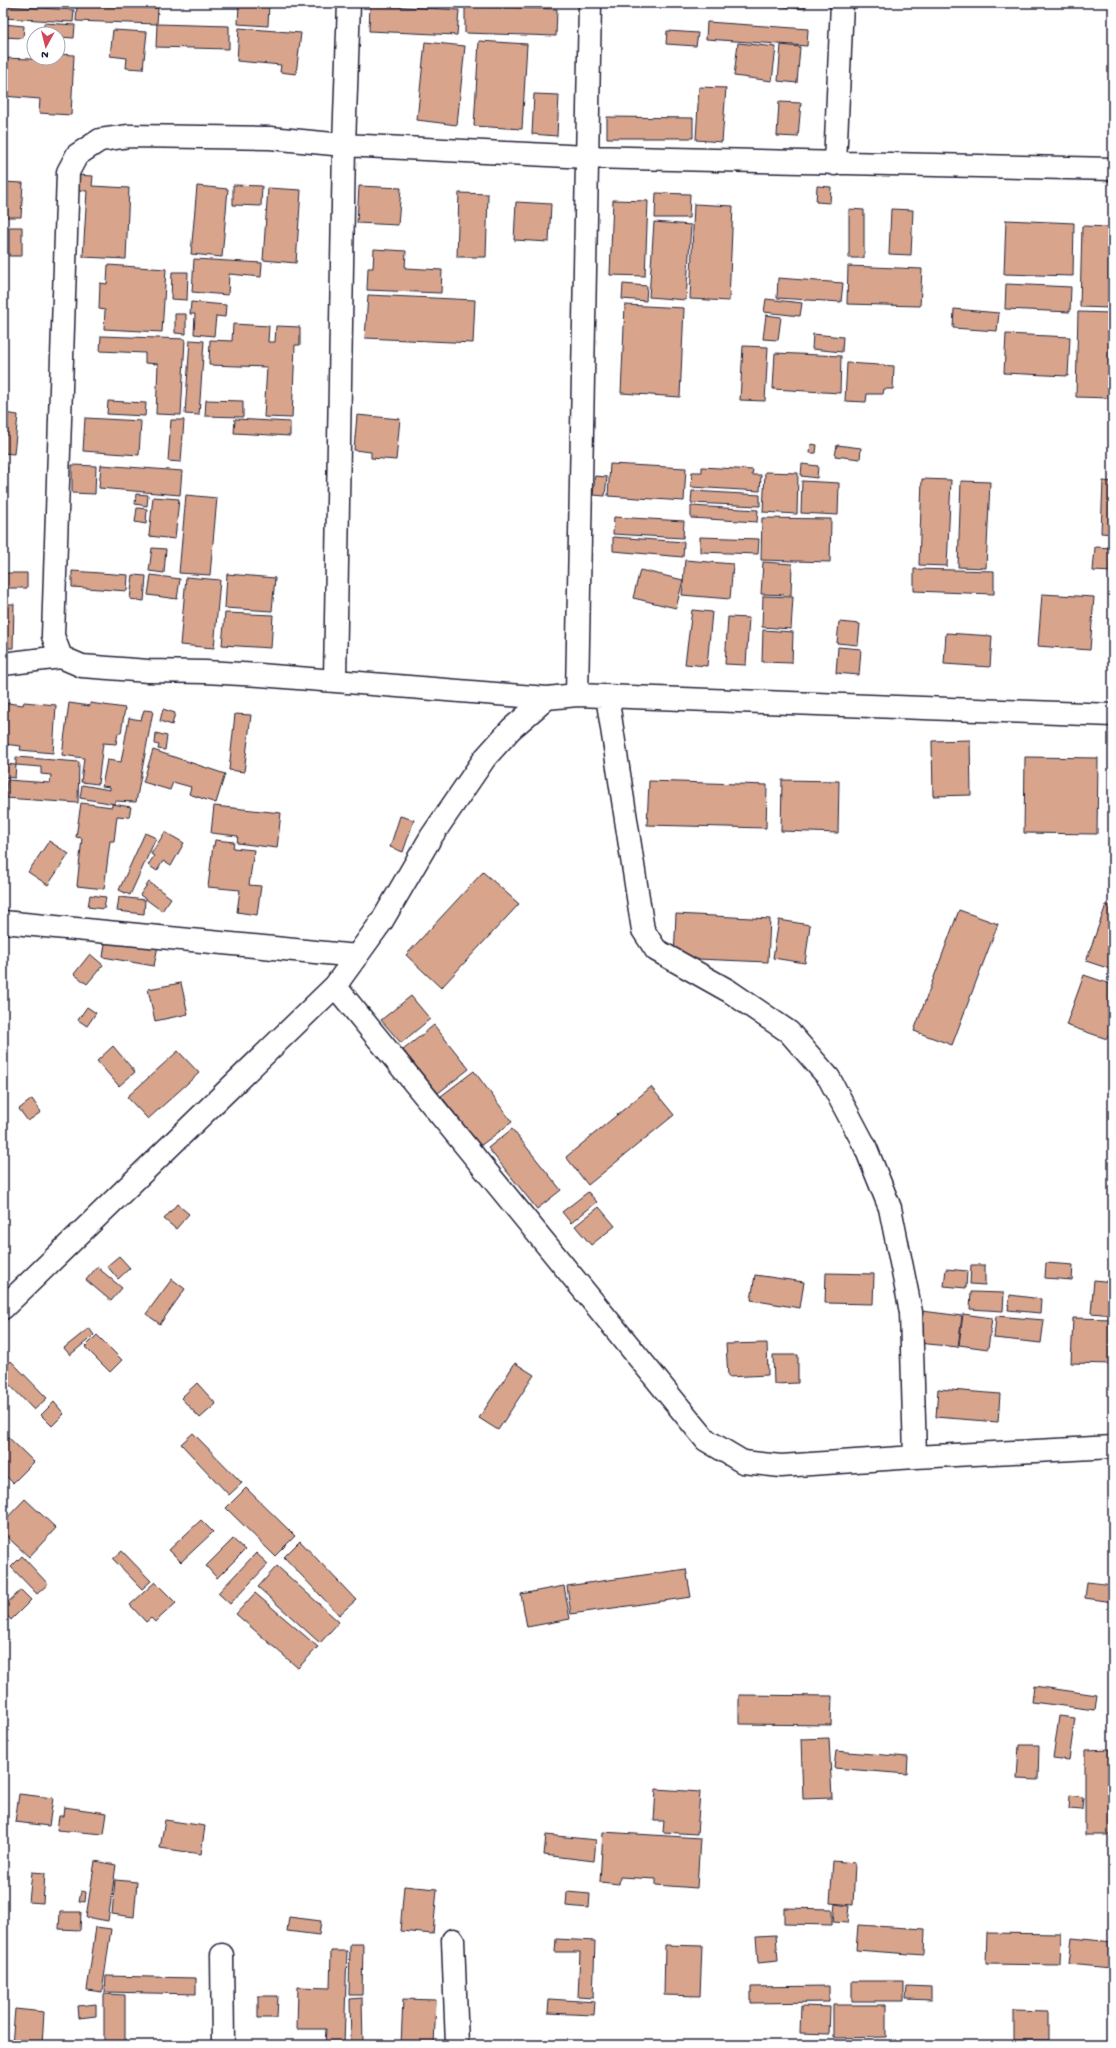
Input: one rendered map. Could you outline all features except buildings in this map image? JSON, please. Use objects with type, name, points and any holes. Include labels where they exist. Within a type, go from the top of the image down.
[{"type":"street","points":[[335,680],[344,145],[349,3]]},
{"type":"street","points":[[577,694],[590,3]]},
{"type":"street","points":[[835,164],[842,3]]},
{"type":"street","points":[[61,657],[53,636],[53,620],[68,172],[77,155],[100,140],[128,136],[270,138],[344,145],[587,157],[835,164],[1113,169]]},
{"type":"street","points":[[3,664],[61,657],[82,666],[148,671],[205,672],[335,680],[546,698],[577,694],[1113,716]]},
{"type":"street","points":[[607,696],[643,930],[656,950],[729,992],[789,1032],[829,1078],[865,1146],[890,1208],[911,1312],[915,1457]]},
{"type":"street","points":[[3,1308],[335,986],[382,921],[459,795],[485,758],[511,729],[546,698]]},
{"type":"street","points":[[3,922],[357,956]]},
{"type":"street","points":[[335,986],[706,1440],[743,1462],[782,1466],[915,1457],[1113,1447]]},
{"type":"street","points":[[453,1940],[457,2045]]},
{"type":"street","points":[[222,1955],[222,2045]]}]
